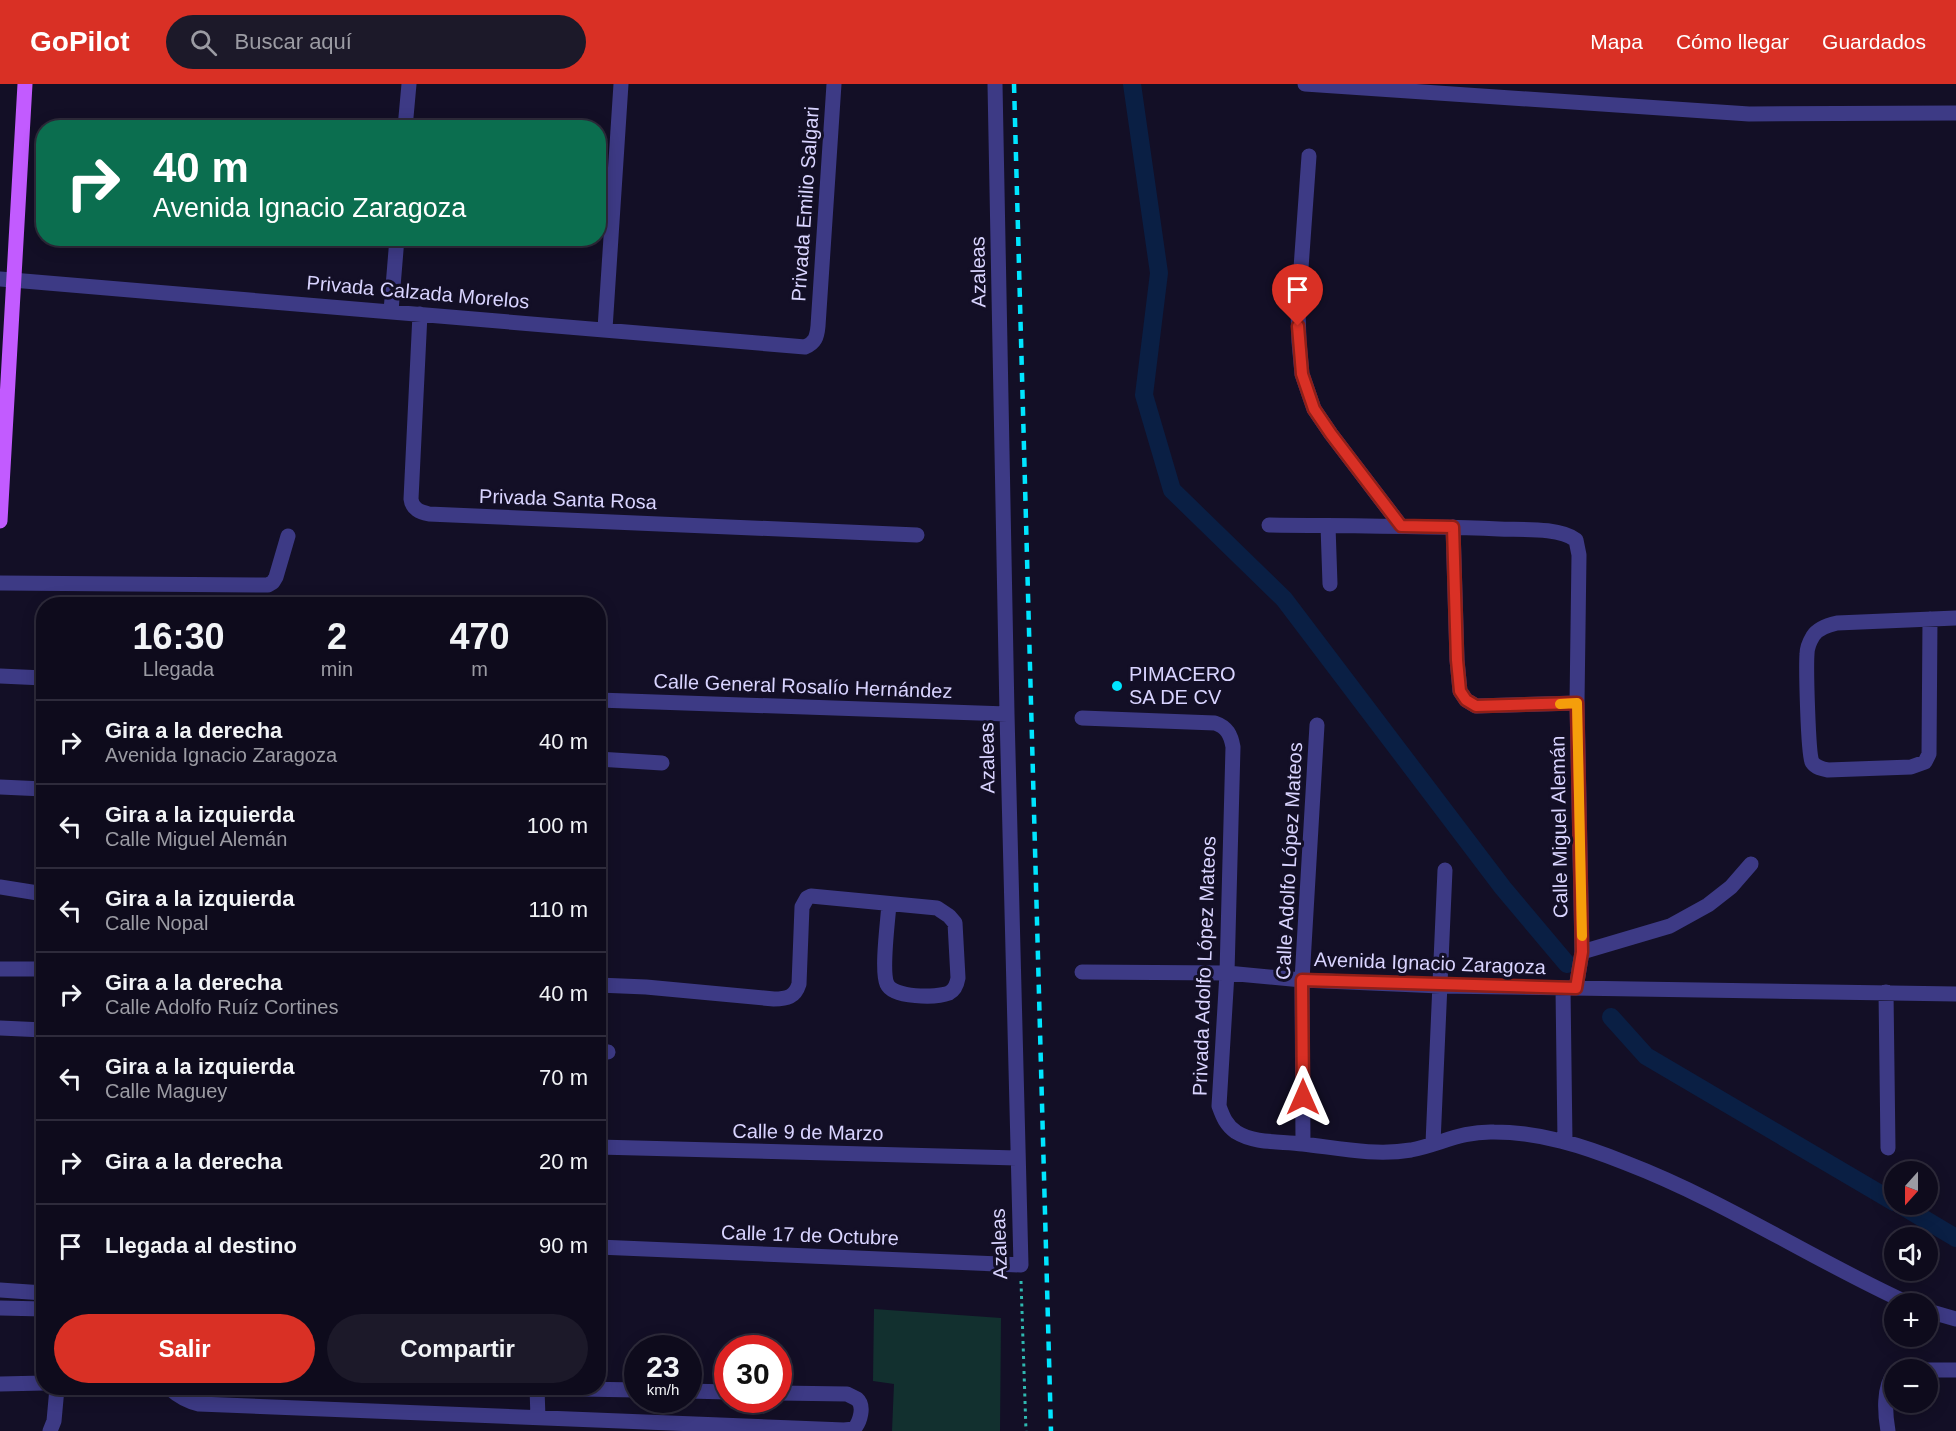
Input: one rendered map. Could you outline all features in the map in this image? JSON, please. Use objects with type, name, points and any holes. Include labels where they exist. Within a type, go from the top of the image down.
[{"type":"main road","points":[[0,521],[7,279],[25,84]]},
{"type":"street","points":[[406,120],[409,84]]},
{"type":"street","points":[[604,329],[621,84]]},
{"type":"street","name":"Privada Emilio Salgari","points":[[818,326],[834,84]]},
{"type":"street","name":"Azaleas","points":[[995,84],[1007,714],[1021,1264]]},
{"type":"street","points":[[1305,84],[1514,97],[1697,112],[1800,115],[1956,112]]},
{"type":"street","points":[[1309,156],[1298,310],[1302,374],[1314,409],[1401,526]]},
{"type":"street","points":[[391,311],[396,246]]},
{"type":"street","name":"Privada Calzada Morelos","points":[[7,279],[805,347],[815,340],[818,326]]},
{"type":"street","name":"Privada Santa Rosa","points":[[420,314],[411,499],[414,508],[421,512],[917,535]]},
{"type":"street","points":[[1269,525],[1453,527],[1457,660],[1460,691],[1466,700],[1476,706],[1577,703]]},
{"type":"street","points":[[1328,526],[1330,584]]},
{"type":"street","name":"Calle Miguel Alemán","points":[[1453,527],[1560,533],[1576,540],[1579,555],[1577,703],[1582,952],[1570,988],[1565,1142]]},
{"type":"street","points":[[0,584],[268,585],[276,577],[288,536]]},
{"type":"street","points":[[1930,619],[1929,754],[1925,762],[1911,767],[1828,770],[1814,765],[1811,759],[1807,655],[1812,638],[1817,631],[1837,624],[1930,619],[1956,618]]},
{"type":"street","points":[[0,676],[36,678]]},
{"type":"street","name":"Calle General Rosalío Hernández","points":[[606,700],[1007,714]]},
{"type":"street","name":"Privada Adolfo López Mateos","points":[[1082,718],[1215,723],[1226,729],[1231,738],[1233,747],[1227,973],[1219,1106],[1226,1123],[1235,1131],[1248,1138],[1342,1150],[1377,1151],[1410,1150],[1462,1134],[1494,1132],[1545,1137],[1601,1153],[1704,1196],[1889,1293]]},
{"type":"street","name":"Calle Adolfo López Mateos","points":[[1303,1144],[1302,980],[1317,725]]},
{"type":"street","points":[[606,760],[662,763]]},
{"type":"street","points":[[0,787],[36,789]]},
{"type":"street","points":[[1582,952],[1670,926],[1708,905],[1731,887],[1751,864]]},
{"type":"street","points":[[1433,1143],[1445,870]]},
{"type":"street","points":[[0,887],[36,893]]},
{"type":"street","points":[[606,985],[790,998],[796,992],[799,984],[802,908],[807,898],[811,896],[937,908],[949,916],[955,922],[958,978],[957,985],[948,993],[901,994],[889,988],[884,976],[889,904]]},
{"type":"street","points":[[0,969],[36,969]]},
{"type":"street","name":"Avenida Ignacio Zaragoza","points":[[1083,972],[1227,973],[1302,980],[1440,986],[1956,993]]},
{"type":"street","points":[[1886,992],[1888,1148]]},
{"type":"street","points":[[0,1028],[36,1030]]},
{"type":"street","name":"Calle 9 de Marzo","points":[[606,1147],[1017,1158]]},
{"type":"street","name":"Calle 17 de Octubre","points":[[606,1247],[1021,1264]]},
{"type":"street","points":[[0,1290],[36,1292]]},
{"type":"street","points":[[0,1308],[36,1309]]},
{"type":"street","points":[[1938,1314],[1956,1319]]},
{"type":"street","points":[[1938,1370],[1956,1370]]},
{"type":"street","points":[[0,1384],[36,1383]]},
{"type":"street","points":[[606,1389],[624,1390]]},
{"type":"street","points":[[177,1395],[200,1404],[538,1418],[844,1430],[854,1429],[859,1422],[860,1403],[847,1394],[792,1393]]},
{"type":"street","points":[[50,1431],[54,1422],[56,1395]]},
{"type":"street","points":[[537,1395],[538,1418]]},
{"type":"street","points":[[1888,1413],[1888,1431]]},
{"type":"path","name":"Azaleas","points":[[1021,1264],[1026,1431]]},
{"type":"green space","points":[[874,1309],[1001,1318],[1000,1431],[892,1431],[894,1384],[873,1381]]},
{"type":"waterway","points":[[1132,84],[1159,273],[1144,395],[1172,490],[1284,599],[1503,888],[1567,964]]},
{"type":"waterway","points":[[1611,1017],[1646,1056],[1884,1196]]},
{"type":"waterway","points":[[1917,1215],[1956,1238]]},
{"type":"railway","points":[[1014,84],[1051,1431]]},
{"type":"slow traffic","points":[[1560,704],[1577,703],[1582,936]]},
{"type":"place","name":"PIMACERO SA DE CV","points":[[1117,686]]},
{"type":"route","points":[[1298,326],[1302,374],[1314,409],[1401,526],[1453,527],[1457,660],[1460,691],[1466,700],[1476,706],[1577,703],[1582,952],[1576,988],[1440,986],[1302,980],[1303,1097]]}]
